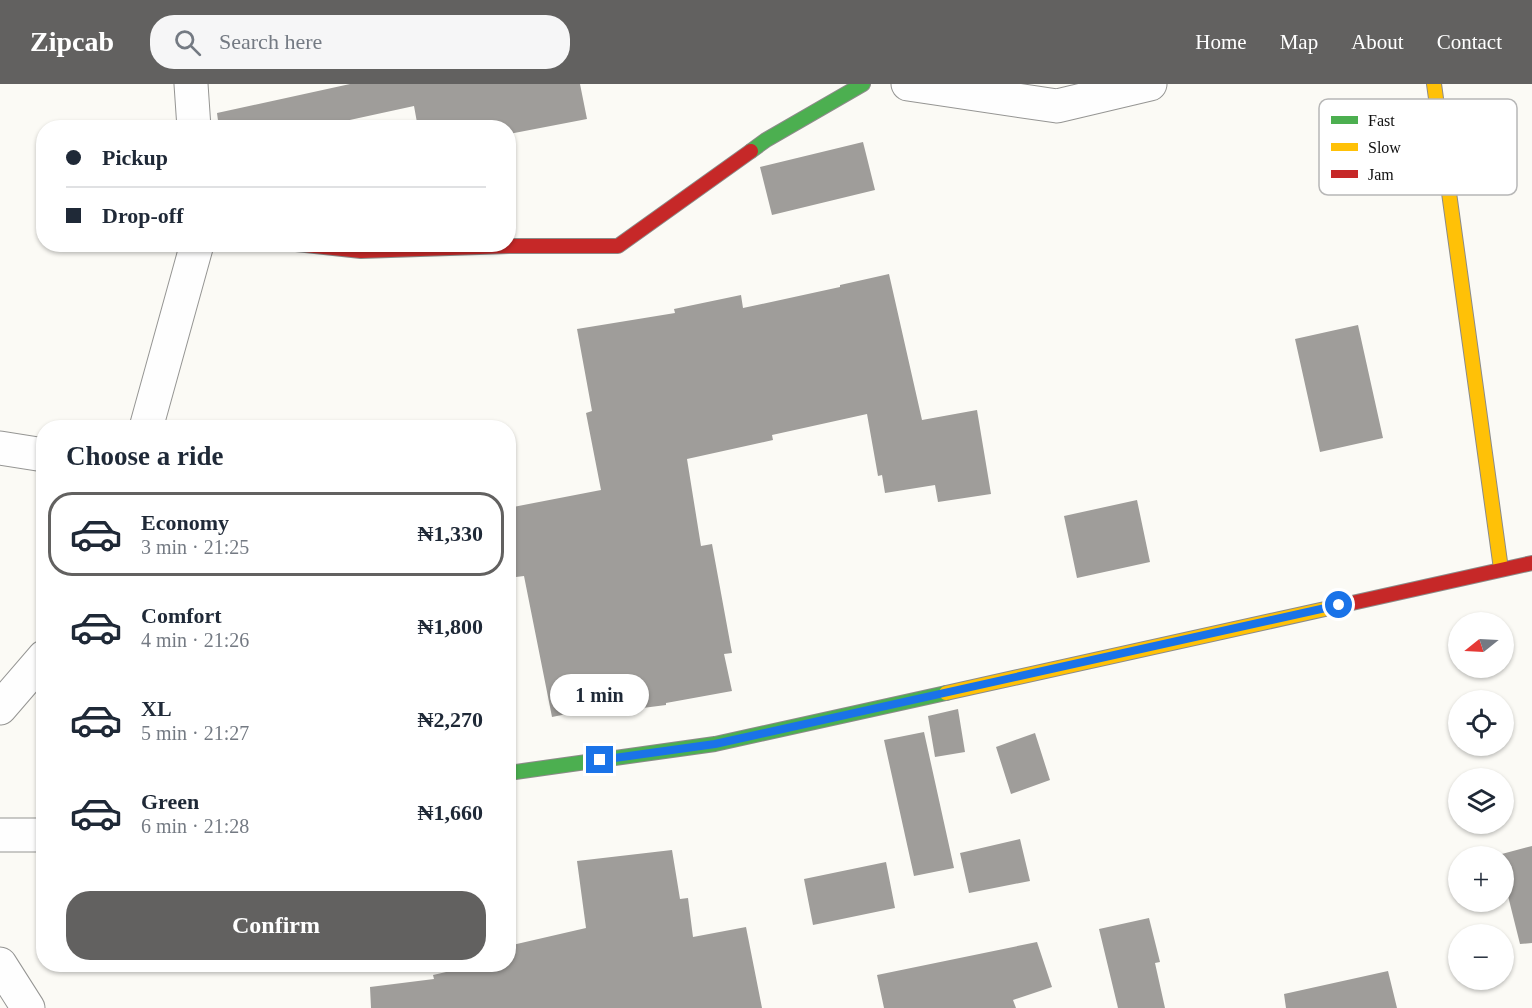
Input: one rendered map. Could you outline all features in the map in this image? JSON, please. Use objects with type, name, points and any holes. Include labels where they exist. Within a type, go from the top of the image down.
[{"type":"street","points":[[191,84],[193,120]]},
{"type":"street","points":[[516,246],[618,246],[766,140],[863,84]]},
{"type":"street","points":[[908,84],[1057,106],[1150,84]]},
{"type":"street","points":[[1434,84],[1436,99]]},
{"type":"street","points":[[1449,195],[1501,569]]},
{"type":"street","points":[[148,420],[195,252]]},
{"type":"street","points":[[0,448],[36,454]]},
{"type":"street","points":[[516,772],[715,744],[1532,563]]},
{"type":"street","points":[[0,708],[36,666]]},
{"type":"street","points":[[0,835],[36,835]]},
{"type":"street","points":[[0,964],[28,1008]]},
{"type":"building","points":[[350,84],[580,84],[587,119],[516,133],[516,120],[417,120],[414,106],[350,120],[218,120],[217,113]]},
{"type":"building","points":[[863,142],[875,190],[772,215],[760,167]]},
{"type":"building","points":[[889,274],[922,420],[977,410],[991,494],[938,502],[935,485],[885,493],[882,475],[878,476],[867,414],[772,435],[773,440],[687,459],[701,546],[712,544],[732,653],[724,654],[732,691],[666,703],[666,705],[627,710],[626,702],[552,717],[524,576],[516,577],[516,506],[601,490],[586,413],[592,411],[577,329],[675,313],[674,309],[741,295],[743,308],[840,287],[840,285]]},
{"type":"building","points":[[1358,325],[1383,438],[1320,452],[1295,339]]},
{"type":"building","points":[[1137,500],[1150,562],[1077,578],[1064,516]]},
{"type":"building","points":[[958,709],[965,752],[935,757],[928,716]]},
{"type":"building","points":[[924,732],[954,868],[914,876],[884,740]]},
{"type":"building","points":[[1035,733],[1050,780],[1011,794],[996,747]]},
{"type":"building","points":[[1020,839],[1030,881],[969,893],[960,853]]},
{"type":"building","points":[[1532,846],[1532,943],[1520,944],[1512,912],[1514,912],[1514,851]]},
{"type":"building","points":[[672,850],[680,899],[688,898],[693,937],[746,927],[762,1008],[371,1008],[370,987],[434,979],[433,975],[446,972],[516,972],[516,944],[586,928],[577,861]]},
{"type":"building","points":[[886,862],[895,908],[813,925],[804,879]]},
{"type":"building","points":[[1149,918],[1160,962],[1155,963],[1165,1008],[1118,1008],[1099,929]]},
{"type":"building","points":[[1037,942],[1052,987],[1013,1000],[1016,1008],[884,1008],[877,975]]},
{"type":"building","points":[[1388,971],[1397,1008],[1286,1008],[1284,994]]},
{"type":"traffic: fast","points":[[751,151],[863,84]]},
{"type":"traffic: fast","points":[[516,772],[715,744],[946,693]]},
{"type":"traffic: slow","points":[[1434,84],[1436,99]]},
{"type":"traffic: slow","points":[[1449,195],[1501,569]]},
{"type":"traffic: slow","points":[[946,693],[1334,607]]},
{"type":"traffic: jam","points":[[516,246],[618,246],[751,151]]},
{"type":"traffic: jam","points":[[1334,607],[1532,563]]},
{"type":"route","points":[[600,760],[715,744],[1339,605]]}]
